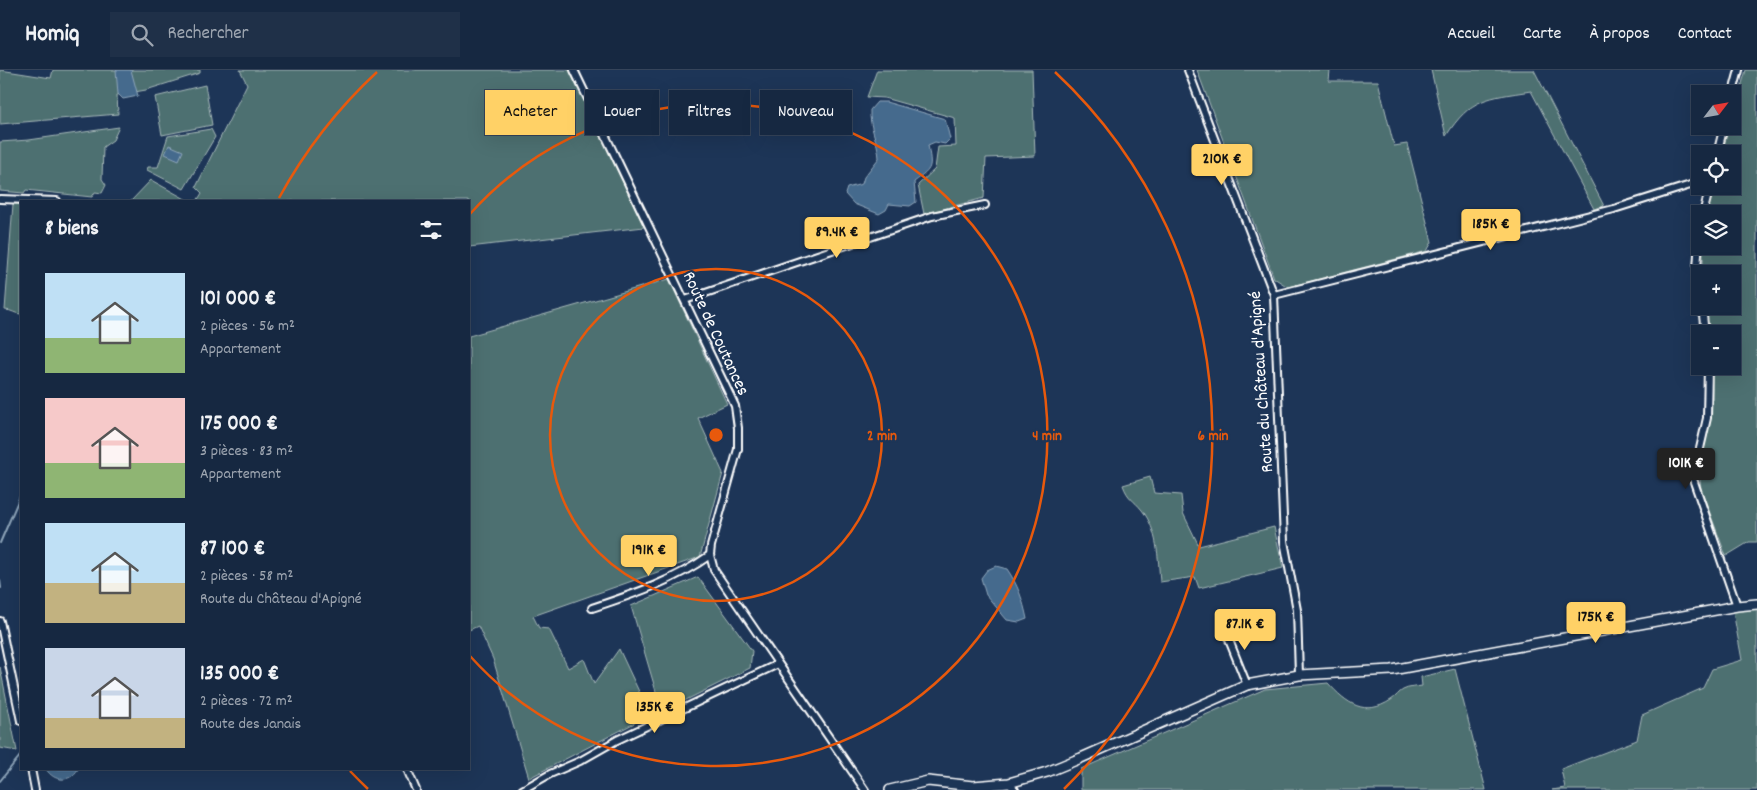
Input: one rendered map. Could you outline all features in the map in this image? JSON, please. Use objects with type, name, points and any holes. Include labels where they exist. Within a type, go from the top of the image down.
[{"type":"street","name":"Route de Coutances","points":[[574,70],[735,406],[738,449],[710,555]]},
{"type":"street","name":"Route du Château d'Apigné","points":[[1188,70],[1274,295],[1284,541],[1296,610],[1299,676]]},
{"type":"street","points":[[1735,85],[1739,70]]},
{"type":"street","points":[[1274,295],[1614,209],[1691,185]]},
{"type":"street","points":[[0,199],[20,200]]},
{"type":"street","points":[[685,300],[932,216],[986,205]]},
{"type":"street","points":[[1708,375],[1707,418],[1693,479],[1737,606]]},
{"type":"street","points":[[592,608],[666,581],[695,566],[710,555],[714,570],[722,583],[865,790]]},
{"type":"street","points":[[890,790],[928,781],[973,786],[1012,787],[1247,684],[1299,676],[1392,670],[1737,606],[1757,604]]},
{"type":"street","points":[[0,621],[20,715]]},
{"type":"street","points":[[1223,625],[1247,684]]},
{"type":"street","points":[[522,790],[617,740],[778,664]]},
{"type":"street","points":[[31,770],[35,790]]},
{"type":"street","points":[[407,770],[416,790]]},
{"type":"green space","points":[[0,70],[51,78],[53,70],[200,70],[200,73],[146,90],[117,95],[118,114],[0,124]]},
{"type":"green space","points":[[240,70],[570,70],[585,102],[585,135],[601,135],[644,227],[470,247],[470,200],[198,200],[202,193],[196,187],[247,84]]},
{"type":"green space","points":[[877,70],[1032,70],[1035,156],[986,158],[984,198],[924,214],[918,185],[935,169],[938,147],[956,146],[955,118],[884,98],[867,97]]},
{"type":"green space","points":[[1197,70],[1330,70],[1329,81],[1378,81],[1394,146],[1407,144],[1432,242],[1427,251],[1288,287],[1274,278]]},
{"type":"green space","points":[[1431,70],[1534,70],[1604,206],[1594,209],[1531,91],[1491,98],[1472,106],[1455,123],[1446,136]]},
{"type":"green space","points":[[1746,70],[1757,70],[1757,542],[1749,542],[1726,556],[1701,489],[1699,469],[1710,415],[1711,375],[1741,375],[1741,325],[1707,325],[1707,315],[1741,315],[1741,265],[1703,265],[1703,255],[1741,255],[1741,205],[1709,205],[1712,195],[1741,195],[1741,145],[1724,145],[1727,135],[1741,135],[1741,87]]},
{"type":"green space","points":[[205,85],[212,125],[162,135],[155,97]]},
{"type":"green space","points":[[119,127],[113,140],[103,147],[102,179],[106,185],[102,193],[95,192],[92,197],[26,190],[24,193],[0,191],[0,142],[29,140]]},
{"type":"green space","points":[[211,129],[215,137],[184,189],[147,170],[148,167],[158,167],[168,136]]},
{"type":"green space","points":[[151,180],[187,200],[132,200]]},
{"type":"green space","points":[[13,204],[20,204],[20,314],[5,310]]},
{"type":"green space","points":[[669,279],[727,404],[698,418],[723,473],[700,557],[533,616],[539,628],[549,629],[568,668],[584,659],[594,684],[619,649],[650,715],[529,778],[493,659],[478,626],[470,630],[470,336]]},
{"type":"green space","points":[[1150,477],[1154,493],[1181,495],[1183,513],[1199,546],[1274,527],[1283,568],[1199,588],[1195,577],[1160,582],[1156,544],[1151,527],[1142,510],[1129,496],[1123,485]]},
{"type":"green space","points":[[698,577],[752,651],[750,668],[662,712],[631,606]]},
{"type":"green space","points":[[1757,609],[1757,790],[1552,790],[1565,788],[1561,769],[1637,740],[1642,715],[1703,688],[1712,669],[1742,660],[1733,611]]},
{"type":"green space","points":[[0,667],[17,751],[0,748]]},
{"type":"green space","points":[[1455,669],[1486,790],[1081,790],[1081,769],[1265,689],[1328,683],[1349,702],[1365,708],[1382,705],[1405,689],[1422,686],[1421,677]]},
{"type":"water","points":[[116,70],[131,70],[138,96],[123,99],[118,94]]},
{"type":"water","points":[[877,102],[886,102],[945,119],[950,139],[945,144],[935,142],[928,145],[930,167],[925,174],[914,182],[916,202],[910,206],[889,204],[886,210],[879,214],[854,204],[845,194],[847,188],[862,184],[864,177],[879,158],[870,116],[870,110]]},
{"type":"water","points":[[169,145],[183,151],[179,160],[165,154]]},
{"type":"water","points":[[996,566],[1007,569],[1011,575],[1020,593],[1027,619],[1019,622],[1007,620],[986,595],[981,578],[987,570]]},
{"type":"water","points":[[47,770],[77,770],[75,774],[66,779],[58,778]]},
{"type":"waterway","points":[[0,543],[20,496]]},
{"type":"waterway","points":[[0,580],[1,588]]},
{"type":"waterway","points":[[0,781],[20,756]]}]
